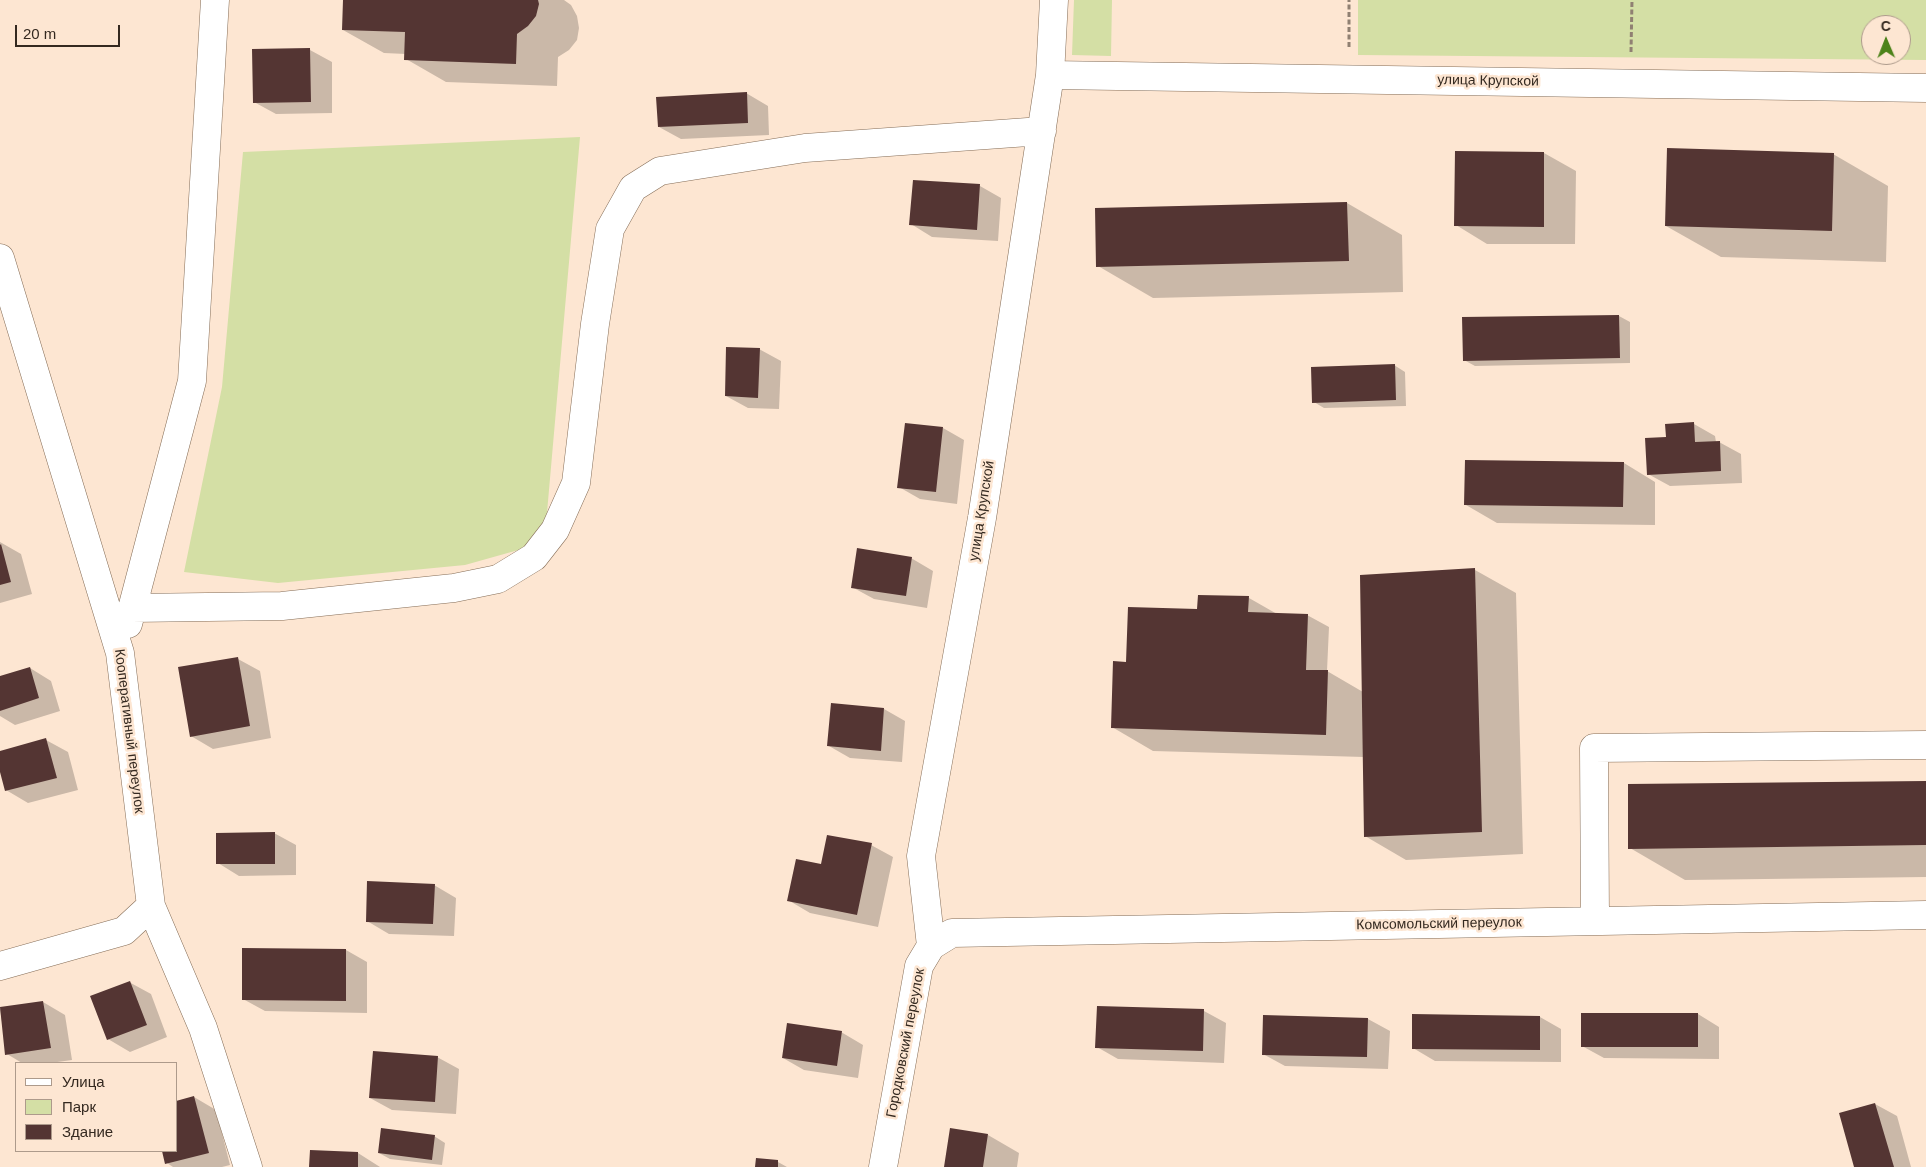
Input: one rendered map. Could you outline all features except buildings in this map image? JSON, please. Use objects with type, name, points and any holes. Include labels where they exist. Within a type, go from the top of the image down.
[{"type":"street","points":[[120,652],[192,381],[215,0]]},
{"type":"street","name":"улица Крупской","points":[[941,939],[921,856],[982,518],[1050,75],[1054,0]]},
{"type":"street","name":"улица Крупской","points":[[1050,75],[1926,88]]},
{"type":"street","points":[[132,608],[282,606],[454,588],[498,578],[534,557],[555,530],[576,483],[595,324],[610,229],[633,188],[660,171],[805,148],[1042,131]]},
{"type":"street","name":"Кооперативный переулок","points":[[0,258],[120,652],[151,906],[203,1028],[248,1167]]},
{"type":"street","points":[[1595,921],[1594,748],[1926,745]]},
{"type":"street","points":[[0,966],[124,932],[151,906]]},
{"type":"street","name":"Комсомольский переулок","points":[[941,939],[1595,921],[1926,915]]},
{"type":"street","name":"Городковский переулок","points":[[883,1167],[919,966],[941,939]]},
{"type":"path","points":[[1349,0],[1349,80]]},
{"type":"path","points":[[1631,83],[1632,0]]},
{"type":"green space","points":[[1074,0],[1112,0],[1111,56],[1072,55]]},
{"type":"green space","points":[[1358,0],[1926,0],[1926,60],[1911,60],[1911,15],[1861,15],[1861,59],[1358,55]]},
{"type":"green space","points":[[580,137],[546,524],[529,547],[465,565],[278,583],[184,572],[222,387],[243,152]]}]
